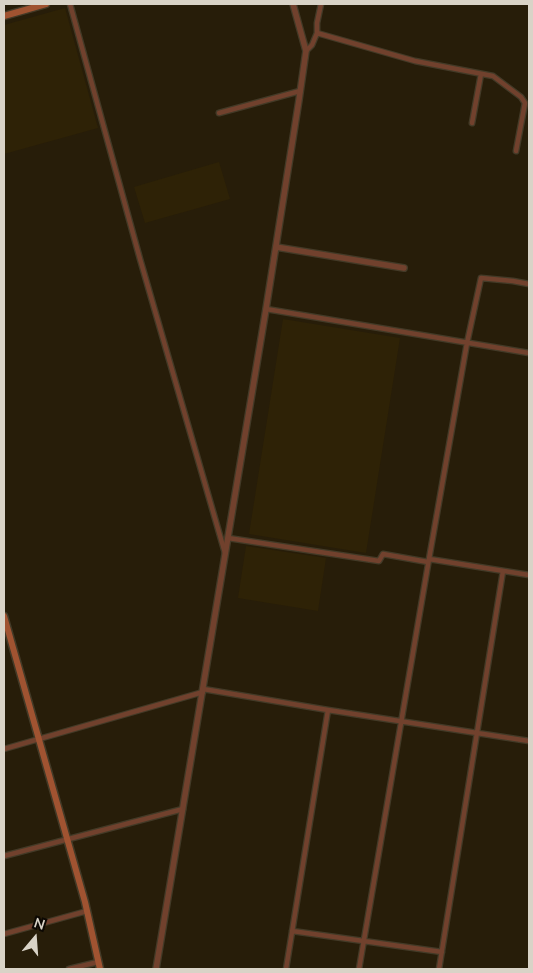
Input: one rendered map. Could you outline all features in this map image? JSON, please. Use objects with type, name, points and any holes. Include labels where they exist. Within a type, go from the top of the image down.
[{"type":"main road","points":[[4,16],[46,4]]},
{"type":"main road","points":[[4,616],[5,626],[87,911],[100,969]]},
{"type":"street","points":[[70,4],[140,259],[225,554]]},
{"type":"street","points":[[156,969],[266,309],[306,51],[293,4]]},
{"type":"street","points":[[306,51],[312,45],[318,33],[317,23],[322,4]]},
{"type":"street","points":[[318,33],[415,61],[493,76],[521,97],[525,103],[516,151]]},
{"type":"street","points":[[472,123],[481,74]]},
{"type":"street","points":[[219,113],[300,91]]},
{"type":"street","points":[[276,246],[404,268]]},
{"type":"street","points":[[359,969],[467,343],[481,278],[529,284]]},
{"type":"street","points":[[266,309],[529,353]]},
{"type":"street","points":[[228,538],[379,561],[383,554],[529,575]]},
{"type":"street","points":[[439,969],[503,571]]},
{"type":"street","points":[[4,749],[203,691],[529,741]]},
{"type":"street","points":[[286,969],[328,710]]},
{"type":"street","points":[[4,856],[183,809]]},
{"type":"street","points":[[4,934],[87,911]]},
{"type":"street","points":[[292,931],[442,952]]},
{"type":"street","points":[[69,969],[98,962]]},
{"type":"shaded area","points":[[65,8],[98,128],[4,154],[4,25]]},
{"type":"shaded area","points":[[219,162],[230,199],[145,223],[134,187]]},
{"type":"shaded area","points":[[283,319],[400,338],[366,553],[249,534]]},
{"type":"shaded area","points":[[246,546],[326,558],[318,611],[238,598]]}]
